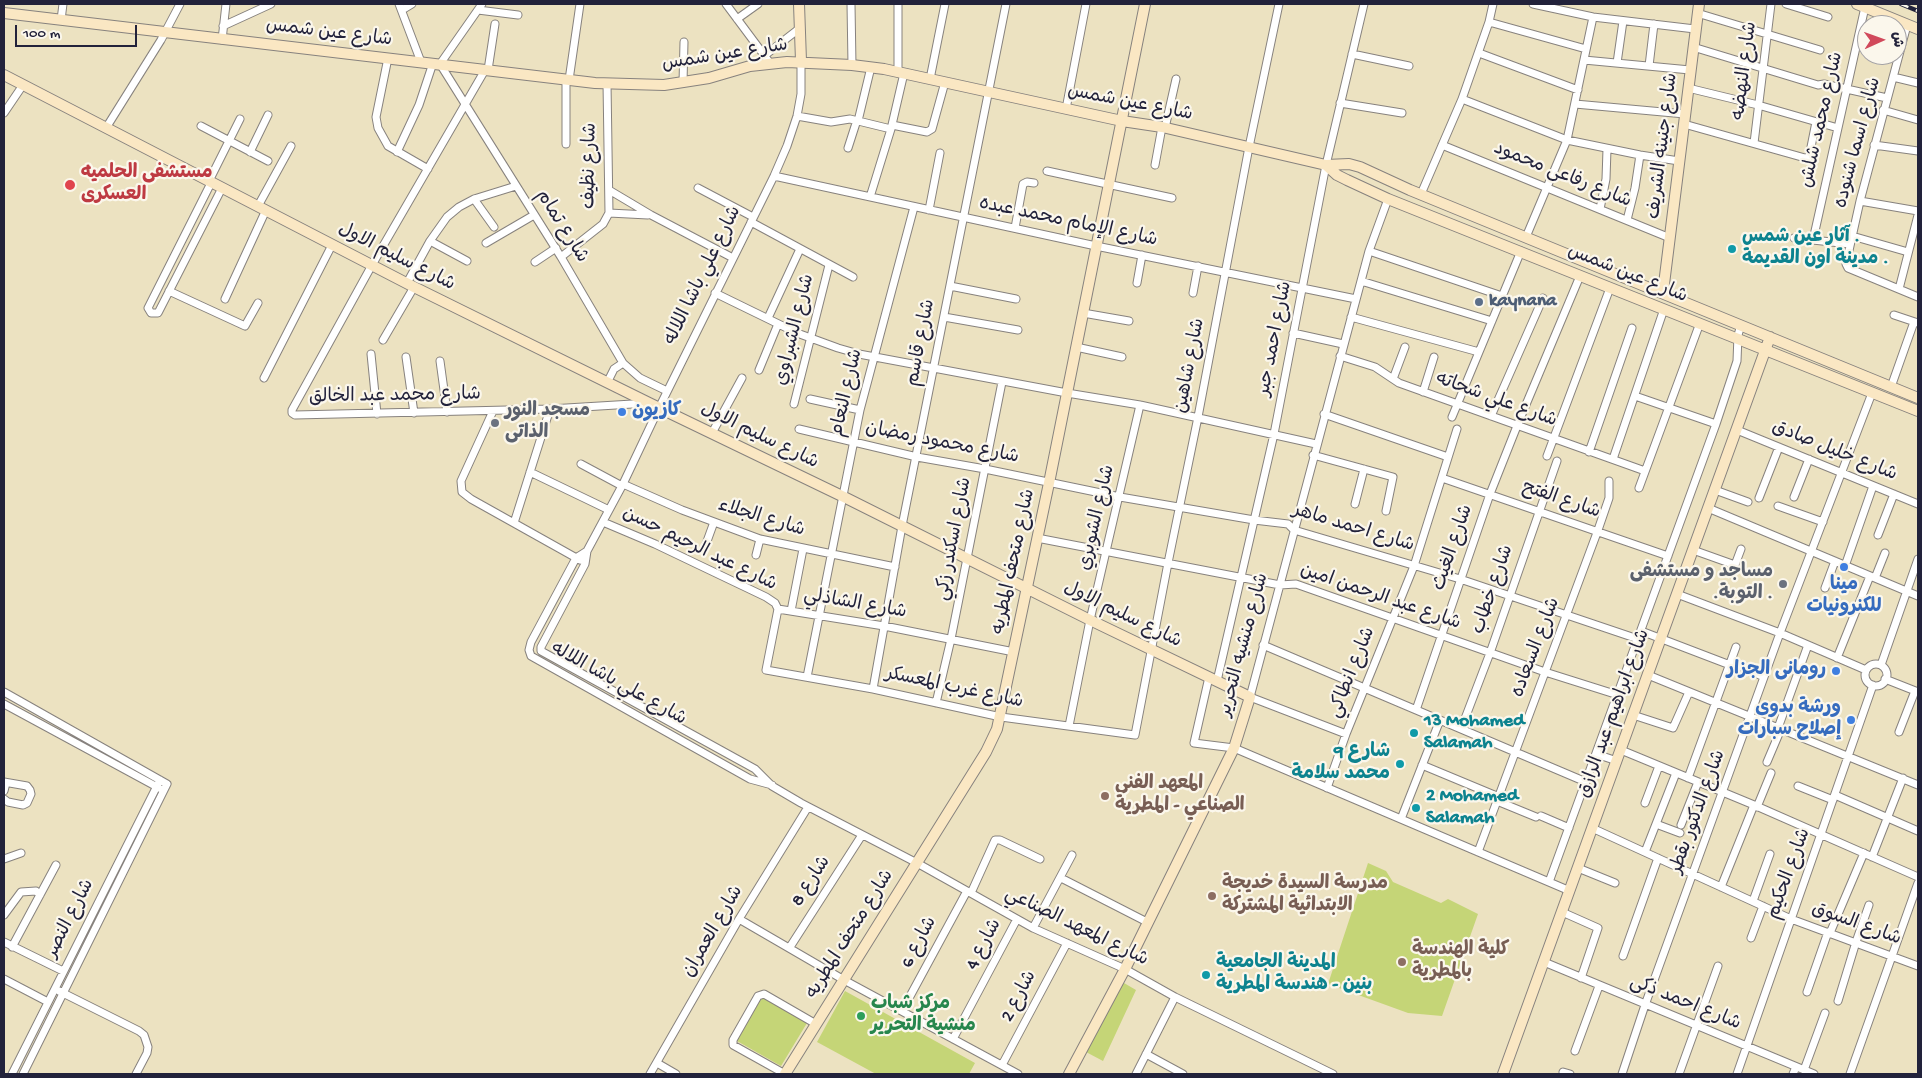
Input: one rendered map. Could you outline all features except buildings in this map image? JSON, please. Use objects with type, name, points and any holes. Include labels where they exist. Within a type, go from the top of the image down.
[{"type":"main road","name":"شارع علي باشا اللاله","points":[[799,4],[802,62]]},
{"type":"main road","name":"شارع متحف المطريه","points":[[785,1074],[986,752],[1001,717],[1050,482],[1145,4]]},
{"type":"main road","points":[[1861,5],[1884,15]]},
{"type":"main road","name":"شارع جنينه الشريف","points":[[1663,292],[1698,9]]},
{"type":"main road","name":"شارع عين شمس","points":[[4,13],[222,40],[607,83],[656,85],[683,83],[767,59],[852,64],[901,72],[1122,121],[1163,127],[1326,165],[1349,164],[1360,167],[1770,338],[1918,397]]},
{"type":"main road","points":[[1907,25],[1918,29]]},
{"type":"main road","name":"شارع سليم الاول","points":[[4,75],[410,285],[1250,697]]},
{"type":"main road","name":"شارع عين شمس","points":[[1326,165],[1337,175],[1388,198],[1918,411]]},
{"type":"main road","name":"شارع ابراهيم عبد الرازق","points":[[1503,1074],[1770,338]]},
{"type":"main road","name":"شارع منشيه التحرير","points":[[1069,1074],[1124,969],[1234,748],[1250,697]]},
{"type":"street","points":[[61,20],[62,4]]},
{"type":"street","points":[[106,128],[165,33],[180,4]]},
{"type":"street","points":[[222,40],[226,4]]},
{"type":"street","points":[[223,26],[271,4]]},
{"type":"street","points":[[412,4],[401,7],[421,62]]},
{"type":"street","points":[[566,144],[567,80],[580,4]]},
{"type":"street","points":[[726,4],[767,59],[800,28]]},
{"type":"street","points":[[737,18],[758,4]]},
{"type":"street","points":[[851,4],[852,64]]},
{"type":"street","points":[[870,197],[892,127],[901,72],[898,4]]},
{"type":"street","points":[[930,79],[946,4]]},
{"type":"street","name":"شارع قاسم","points":[[873,689],[902,526],[1006,4]]},
{"type":"street","points":[[1066,109],[1086,4]]},
{"type":"street","name":"شارع شاهين","points":[[1135,735],[1249,147],[1279,4]]},
{"type":"street","name":"شارع احمد جبر","points":[[1234,748],[1194,743],[1213,679],[1274,434],[1326,165],[1364,4]]},
{"type":"street","points":[[1421,194],[1462,100],[1479,53],[1493,4]]},
{"type":"street","points":[[1533,4],[1593,18],[1696,29]]},
{"type":"street","name":"شارع النهضه","points":[[1754,143],[1771,4]]},
{"type":"street","points":[[1786,4],[1828,17]]},
{"type":"street","name":"شارع محمد شلش","points":[[1813,240],[1847,88],[1861,5]]},
{"type":"street","points":[[397,152],[436,64],[480,7],[518,15]]},
{"type":"street","points":[[1698,9],[1767,34],[1820,50]]},
{"type":"street","points":[[1526,237],[1567,140],[1593,18]]},
{"type":"street","points":[[1617,63],[1623,21]]},
{"type":"street","points":[[1489,22],[1586,49]]},
{"type":"street","points":[[372,265],[486,70],[495,24]]},
{"type":"street","points":[[1650,66],[1654,24]]},
{"type":"street","points":[[683,83],[684,42]]},
{"type":"street","points":[[1693,47],[1818,85],[1824,84],[1847,88],[1887,98]]},
{"type":"street","points":[[1479,53],[1578,90]]},
{"type":"street","points":[[1352,54],[1408,66]]},
{"type":"street","points":[[388,58],[376,117],[378,128],[388,146],[428,169]]},
{"type":"street","points":[[1584,60],[1690,70]]},
{"type":"street","name":"شارع علي باشا اللاله","points":[[802,62],[801,94],[797,116],[774,176],[667,391],[654,406],[623,485],[588,551],[585,564],[541,647],[542,652],[754,770],[772,786],[808,807]]},
{"type":"street","name":"شارع تمام","points":[[436,64],[465,105],[556,248],[623,363],[640,378],[667,391]]},
{"type":"street","name":"شارع اسما شنوده","points":[[1896,65],[1860,200],[1846,265],[1899,289]]},
{"type":"street","points":[[848,148],[871,67]]},
{"type":"street","points":[[1893,77],[1918,83]]},
{"type":"street","points":[[1155,165],[1176,79]]},
{"type":"street","points":[[797,116],[831,122],[845,119],[927,132],[932,129],[945,82]]},
{"type":"street","name":"شارع نظيف","points":[[561,257],[603,224],[609,213],[607,83]]},
{"type":"street","points":[[4,114],[23,85]]},
{"type":"street","points":[[1688,88],[1758,105],[1838,128]]},
{"type":"street","points":[[1462,100],[1567,140],[1679,161]]},
{"type":"street","points":[[1340,103],[1402,113]]},
{"type":"street","points":[[1575,104],[1684,119],[1754,143],[1808,158],[1816,122]]},
{"type":"street","points":[[1883,110],[1918,120]]},
{"type":"street","points":[[250,152],[268,114]]},
{"type":"street","points":[[222,188],[158,313],[149,312],[148,308],[240,119]]},
{"type":"street","points":[[200,126],[268,161]]},
{"type":"street","name":"شارع رفاعى محمود","points":[[1442,145],[1670,238]]},
{"type":"street","points":[[1874,145],[1918,151]]},
{"type":"street","points":[[226,299],[262,208],[291,146]]},
{"type":"street","points":[[1600,209],[1606,179],[1607,149]]},
{"type":"street","points":[[929,210],[940,153]]},
{"type":"street","points":[[1628,220],[1640,155]]},
{"type":"street","points":[[1047,171],[1172,198]]},
{"type":"street","name":"شارع الإمام محمد عبده","points":[[774,176],[1096,246],[1356,298]]},
{"type":"street","points":[[1015,228],[1023,184],[1027,182],[1034,183]]},
{"type":"street","points":[[383,340],[430,240],[447,217],[459,207],[474,199],[516,186]]},
{"type":"street","points":[[698,188],[800,249],[853,278]]},
{"type":"street","points":[[608,190],[733,258]]},
{"type":"street","name":"شارع منشيه التحرير","points":[[1250,697],[1356,298],[1369,251],[1388,198]]},
{"type":"street","points":[[474,199],[494,228]]},
{"type":"street","points":[[1860,200],[1918,213],[1899,289],[1918,296]]},
{"type":"street","name":"شارع النعام","points":[[807,678],[860,410],[914,207]]},
{"type":"street","points":[[609,213],[651,215]]},
{"type":"street","points":[[486,243],[534,215]]},
{"type":"street","points":[[1794,238],[1851,240],[1908,252]]},
{"type":"street","points":[[430,240],[467,261]]},
{"type":"street","points":[[264,378],[332,245]]},
{"type":"street","points":[[535,262],[556,248]]},
{"type":"street","points":[[768,318],[800,249]]},
{"type":"street","points":[[1369,251],[1502,296]]},
{"type":"street","points":[[1452,417],[1520,252]]},
{"type":"street","points":[[1137,283],[1142,255]]},
{"type":"street","name":"شارع محمد عبد الخالق","points":[[372,265],[292,410],[292,413],[295,415],[654,406]]},
{"type":"street","name":"شارع الشبراوي","points":[[794,404],[829,265]]},
{"type":"street","points":[[1193,293],[1198,266]]},
{"type":"street","name":"شارع الغيث","points":[[1416,710],[1490,494],[1580,276]]},
{"type":"street","points":[[1361,281],[1492,321]]},
{"type":"street","points":[[950,286],[1016,299]]},
{"type":"street","points":[[1547,456],[1610,288]]},
{"type":"street","points":[[169,291],[245,326],[258,303]]},
{"type":"street","points":[[715,293],[778,324],[838,348],[1002,382],[1140,405],[1316,444]]},
{"type":"street","points":[[1491,416],[1543,298]]},
{"type":"street","points":[[1613,459],[1664,309]]},
{"type":"street","points":[[1083,313],[1129,321]]},
{"type":"street","points":[[1890,387],[1916,322],[1894,315]]},
{"type":"street","points":[[944,317],[1018,330]]},
{"type":"street","points":[[1351,318],[1479,352]]},
{"type":"street","points":[[759,370],[778,324]]},
{"type":"street","points":[[1639,488],[1700,324]]},
{"type":"street","name":"شارع ابراهيم عبد الرازق","points":[[1549,882],[1716,424],[1737,361],[1741,325]]},
{"type":"street","points":[[1589,452],[1632,328]]},
{"type":"street","points":[[1293,333],[1344,344]]},
{"type":"street","points":[[1076,347],[1122,357]]},
{"type":"street","points":[[1392,379],[1405,347]]},
{"type":"street","points":[[371,354],[378,414]]},
{"type":"street","name":"شارع علي شحاته","points":[[1340,356],[1376,367],[1397,382],[1422,392],[1645,472]]},
{"type":"street","points":[[406,357],[414,413]]},
{"type":"street","points":[[1422,392],[1434,357]]},
{"type":"street","points":[[440,361],[447,412]]},
{"type":"street","points":[[607,383],[614,369],[623,363]]},
{"type":"street","points":[[712,433],[742,378]]},
{"type":"street","name":"شارع اسكندر زكي","points":[[936,703],[951,639],[1002,382]]},
{"type":"street","name":"شارع الدكتور بقطر","points":[[1622,1074],[1645,1005],[1780,633],[1872,393]]},
{"type":"street","points":[[1635,396],[1716,424]]},
{"type":"street","points":[[810,398],[860,410]]},
{"type":"street","name":"شارع الشوبري","points":[[1069,726],[1090,620],[1108,552],[1140,405]]},
{"type":"street","points":[[514,523],[550,410]]},
{"type":"street","points":[[493,411],[461,481],[462,492],[470,500],[585,564]]},
{"type":"street","points":[[1324,414],[1448,456]]},
{"type":"street","name":"شارع محمود رمضان","points":[[799,429],[917,457],[1050,482]]},
{"type":"street","name":"شارع انطاكي","points":[[1327,788],[1364,688],[1414,566],[1456,429]]},
{"type":"street","name":"شارع خليل صادق","points":[[1737,430],[1918,504]]},
{"type":"street","points":[[1759,498],[1779,447]]},
{"type":"street","points":[[1313,455],[1392,476],[1394,479],[1386,511]]},
{"type":"street","name":"شارع خطاب","points":[[1461,729],[1490,653],[1557,460]]},
{"type":"street","points":[[1794,497],[1809,460]]},
{"type":"street","name":"شارع الجلاء","points":[[581,464],[623,485],[760,539],[895,567]]},
{"type":"street","points":[[1355,504],[1364,469]]},
{"type":"street","points":[[530,472],[610,510]]},
{"type":"street","name":"شارع الفتح","points":[[1442,478],[1598,530],[1668,556]]},
{"type":"street","name":"شارع السعاده","points":[[1478,852],[1598,530],[1609,498],[1609,481]]},
{"type":"street","name":"شارع احمد ماهر","points":[[1050,482],[1180,508],[1288,524],[1294,530],[1460,579],[1638,639]]},
{"type":"street","points":[[1845,566],[1873,486]]},
{"type":"street","points":[[1715,490],[1748,502]]},
{"type":"street","points":[[1878,535],[1894,494]]},
{"type":"street","points":[[1778,506],[1823,522]]},
{"type":"street","points":[[1708,508],[1918,596]]},
{"type":"street","name":"شارع عبد الرحيم حسن","points":[[603,522],[766,597],[775,603],[778,609]]},
{"type":"street","points":[[706,544],[714,522]]},
{"type":"street","name":"شارع عبد الرحمن امين","points":[[1037,538],[1280,585],[1296,584],[1545,672],[1618,695]]},
{"type":"street","points":[[756,555],[760,539]]},
{"type":"street","points":[[790,611],[803,549]]},
{"type":"street","points":[[1693,550],[1735,565],[1741,549]]},
{"type":"street","points":[[576,558],[588,551]]},
{"type":"street","points":[[1837,658],[1884,553]]},
{"type":"street","name":"شارع علي باشا اللاله","points":[[576,558],[531,642],[529,650],[531,656],[750,779],[772,786]]},
{"type":"street","points":[[1880,666],[1918,559]]},
{"type":"street","points":[[1825,588],[1835,561]]},
{"type":"street","points":[[1678,594],[1780,633],[1866,670]]},
{"type":"street","points":[[553,601],[563,606]]},
{"type":"street","name":"شارع الشاذلي","points":[[778,609],[884,626],[1014,652]]},
{"type":"street","name":"شارع غرب المعسكر","points":[[778,609],[766,670],[873,689],[1001,717],[1135,735]]},
{"type":"street","points":[[1641,631],[1764,677]]},
{"type":"street","points":[[1263,645],[1586,782]]},
{"type":"street","points":[[1767,762],[1808,645]]},
{"type":"street","points":[[1688,778],[1736,647]]},
{"type":"street","points":[[1874,664],[1880,666],[1886,673],[1882,684],[1873,685],[1866,680],[1866,670],[1874,664]]},
{"type":"street","points":[[1648,675],[1918,785]]},
{"type":"street","points":[[1885,679],[1917,692],[1899,732]]},
{"type":"street","name":"شارع الحكيم","points":[[1737,1074],[1873,685]]},
{"type":"street","points":[[4,692],[158,783]]},
{"type":"street","points":[[1633,715],[1673,728],[1689,692]]},
{"type":"street","name":"شارع سليم الاول","points":[[1250,697],[1346,734]]},
{"type":"street","points":[[4,704],[158,783]]},
{"type":"street","points":[[1401,819],[1440,720]]},
{"type":"street","points":[[1234,748],[1570,891]]},
{"type":"street","points":[[1621,750],[1918,877]]},
{"type":"street","points":[[1596,754],[1616,761]]},
{"type":"street","points":[[1422,765],[1538,817],[1569,828]]},
{"type":"street","points":[[1645,803],[1659,766]]},
{"type":"street","points":[[1645,852],[1676,773]]},
{"type":"street","points":[[1721,887],[1771,773]]},
{"type":"street","points":[[1872,857],[1903,778]]},
{"type":"street","points":[[4,791],[5,782],[26,786],[31,794],[27,803],[22,805],[8,802],[4,798]]},
{"type":"street","points":[[1681,825],[1698,782]]},
{"type":"street","name":"شارع النصر","points":[[12,1074],[158,783],[166,787],[23,1074]]},
{"type":"street","points":[[1798,786],[1834,797],[1918,831]]},
{"type":"street","name":"شارع المعهد الصناعي","points":[[808,807],[917,863],[1033,928],[1124,969],[1333,1074]]},
{"type":"street","name":"شارع العمران","points":[[650,1074],[739,920],[808,807]]},
{"type":"street","points":[[1656,824],[1680,833]]},
{"type":"street","name":"شارع السوق","points":[[1592,828],[1791,919],[1918,966]]},
{"type":"street","name":"شارع 8","points":[[790,947],[862,835]]},
{"type":"street","name":"شارع 6","points":[[902,1011],[969,892],[995,840],[1000,840],[1040,859]]},
{"type":"street","points":[[4,858],[21,853]]},
{"type":"street","points":[[1807,992],[1829,933],[1864,853]]},
{"type":"street","points":[[1752,901],[1770,854]]},
{"type":"street","points":[[1033,928],[1072,856]]},
{"type":"street","points":[[1623,956],[1658,858]]},
{"type":"street","points":[[12,947],[56,865]]},
{"type":"street","points":[[1578,868],[1615,883]]},
{"type":"street","points":[[1060,878],[1147,922]]},
{"type":"street","points":[[1850,1074],[1918,883]]},
{"type":"street","points":[[4,915],[21,892],[28,890],[36,891],[40,895]]},
{"type":"street","points":[[1838,1001],[1869,905]]},
{"type":"street","points":[[1751,938],[1763,906]]},
{"type":"street","points":[[1562,912],[1598,928],[1580,978]]},
{"type":"street","name":"شارع 4","points":[[953,1039],[1017,919]]},
{"type":"street","points":[[739,920],[790,947],[844,980],[1018,1074]]},
{"type":"street","points":[[4,942],[63,971]]},
{"type":"street","name":"شارع 2","points":[[1002,1065],[1066,943]]},
{"type":"street","name":"شارع احمد ذكى","points":[[1544,962],[1747,1047],[1794,1071],[1804,1070],[1814,1074]]},
{"type":"street","points":[[1679,1074],[1718,966]]},
{"type":"street","points":[[4,979],[48,1002]]},
{"type":"street","points":[[1575,1051],[1600,986]]},
{"type":"street","points":[[54,989],[144,1035],[147,1040],[147,1053],[136,1074]]},
{"type":"street","points":[[785,1074],[733,1045],[758,996],[764,994],[816,1024]]},
{"type":"street","points":[[1136,1074],[1175,996]]},
{"type":"street","points":[[1804,1070],[1825,1013]]},
{"type":"street","points":[[1146,1054],[1169,1071],[1183,1074]]},
{"type":"street","points":[[657,1063],[676,1074]]},
{"type":"green space","points":[[1368,863],[1386,871],[1393,882],[1441,903],[1448,899],[1478,914],[1442,1016],[1408,1013],[1328,984]]},
{"type":"green space","points":[[1124,983],[1136,990],[1103,1061],[1086,1052],[1120,986]]},
{"type":"green space","name":"مركز شباب منشية التحرير","points":[[845,991],[975,1063],[969,1074],[876,1074],[817,1042]]},
{"type":"green space","points":[[762,996],[807,1023],[781,1066],[737,1041]]},
{"type":"railway","points":[[1901,4],[1918,11]]},
{"type":"place","name":"مستشفى الحلميه العسكرى","points":[[70,185]]},
{"type":"place","name":"آثار عين شمس . مدينة اون القديمة .","points":[[1732,249]]},
{"type":"place","name":"kaynana","points":[[1479,302]]},
{"type":"place","name":"كازيون","points":[[622,412]]},
{"type":"place","name":"مسجد النور الذاتى","points":[[495,423]]},
{"type":"place","name":"مينا للكنرونيات","points":[[1844,567]]},
{"type":"place","name":"مساجد و مستشفى .التوبة .","points":[[1783,584]]},
{"type":"place","name":"رومانى الجزار","points":[[1836,671]]},
{"type":"place","name":"ورشة بدوى إصلاح سبارات","points":[[1851,720]]},
{"type":"place","name":"13 Mohamed Salamah","points":[[1414,733]]},
{"type":"place","name":"9 شارع محمد سلامة","points":[[1400,764]]},
{"type":"place","name":"المعهد الفني الصناعي - المطرية","points":[[1105,796]]},
{"type":"place","name":"2 Mohamed Salamah","points":[[1416,808]]},
{"type":"place","name":"مدرسة السيدة خديجة الابتدائية المشتركة","points":[[1212,896]]},
{"type":"place","name":"كلية الهندسة بالمطرية","points":[[1402,962]]},
{"type":"place","name":"المدينة الجامعية بنين - هندسة المطرية","points":[[1206,975]]},
{"type":"place","name":"مركز شباب منشية التحرير","points":[[861,1016]]}]
